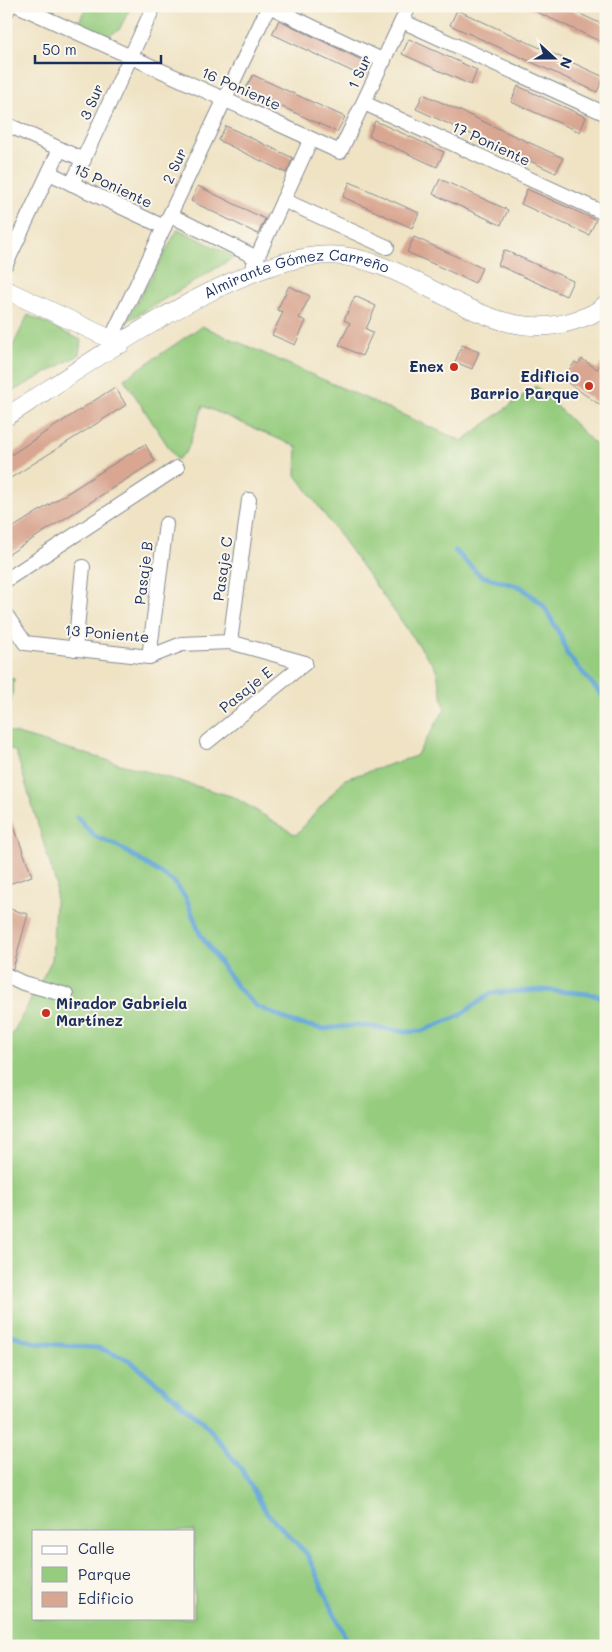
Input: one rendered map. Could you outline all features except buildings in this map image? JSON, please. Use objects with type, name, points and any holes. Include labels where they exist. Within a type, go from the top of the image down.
[{"type":"street","points":[[6,13],[9,6]]},
{"type":"street","name":"16 Poniente","points":[[19,6],[340,152]]},
{"type":"street","name":"3 Sur","points":[[72,184],[154,6]]},
{"type":"street","points":[[269,6],[294,12],[384,61]]},
{"type":"street","name":"2 Sur","points":[[116,342],[164,227],[269,6]]},
{"type":"street","name":"1 Sur","points":[[340,152],[409,6]]},
{"type":"street","points":[[402,21],[606,114]]},
{"type":"street","name":"17 Poniente","points":[[364,102],[606,214]]},
{"type":"street","name":"15 Poniente","points":[[6,124],[84,160]]},
{"type":"street","points":[[254,266],[311,139]]},
{"type":"street","points":[[6,264],[60,149]]},
{"type":"street","name":"15 Poniente","points":[[49,173],[164,227]]},
{"type":"street","points":[[283,200],[386,247]]},
{"type":"street","name":"15 Poniente","points":[[170,214],[254,266]]},
{"type":"street","name":"Almirante Gómez Carreño","points":[[6,417],[116,342],[254,266],[306,258],[332,256],[356,258],[378,265],[491,318],[528,326],[569,323],[591,315],[606,304]]},
{"type":"street","points":[[6,290],[116,342]]},
{"type":"street","points":[[6,580],[177,468]]},
{"type":"street","name":"Pasaje C","points":[[230,642],[249,500]]},
{"type":"street","name":"Pasaje B","points":[[149,657],[166,524]]},
{"type":"street","points":[[75,648],[83,567]]},
{"type":"street","name":"13 Poniente","points":[[6,615],[25,643],[149,657],[182,644],[230,642],[306,663]]},
{"type":"street","name":"Pasaje E","points":[[207,742],[306,663]]},
{"type":"street","points":[[6,975],[23,984],[66,995]]},
{"type":"green space","points":[[86,6],[131,6],[119,30],[106,37],[78,24]]},
{"type":"green space","points":[[178,229],[235,257],[126,322]]},
{"type":"green space","points":[[28,315],[81,340],[79,355],[6,395],[6,360]]},
{"type":"green space","points":[[202,326],[462,441],[536,386],[606,455],[606,1646],[6,1646],[6,1046],[52,960],[56,884],[16,752],[6,747],[6,677],[14,679],[7,731],[234,797],[296,835],[345,779],[416,756],[445,709],[436,669],[296,475],[297,447],[203,406],[187,451],[177,460],[124,379]]},
{"type":"waterway","points":[[455,551],[481,576],[521,587],[543,605],[562,638],[567,654],[606,700]]},
{"type":"waterway","points":[[77,817],[94,836],[118,846],[174,882],[186,898],[200,934],[237,987],[256,1006],[295,1023],[324,1029],[358,1025],[408,1032],[422,1031],[459,1016],[491,993],[543,990],[590,994],[606,998]]},
{"type":"waterway","points":[[6,1333],[36,1343],[99,1348],[129,1360],[203,1421],[242,1470],[266,1512],[307,1554],[349,1646]]},
{"type":"place","name":"Enex","points":[[454,367]]},
{"type":"place","name":"Edificio Barrio Parque","points":[[589,386]]},
{"type":"place","name":"Mirador Gabriela Martínez","points":[[46,1013]]}]
